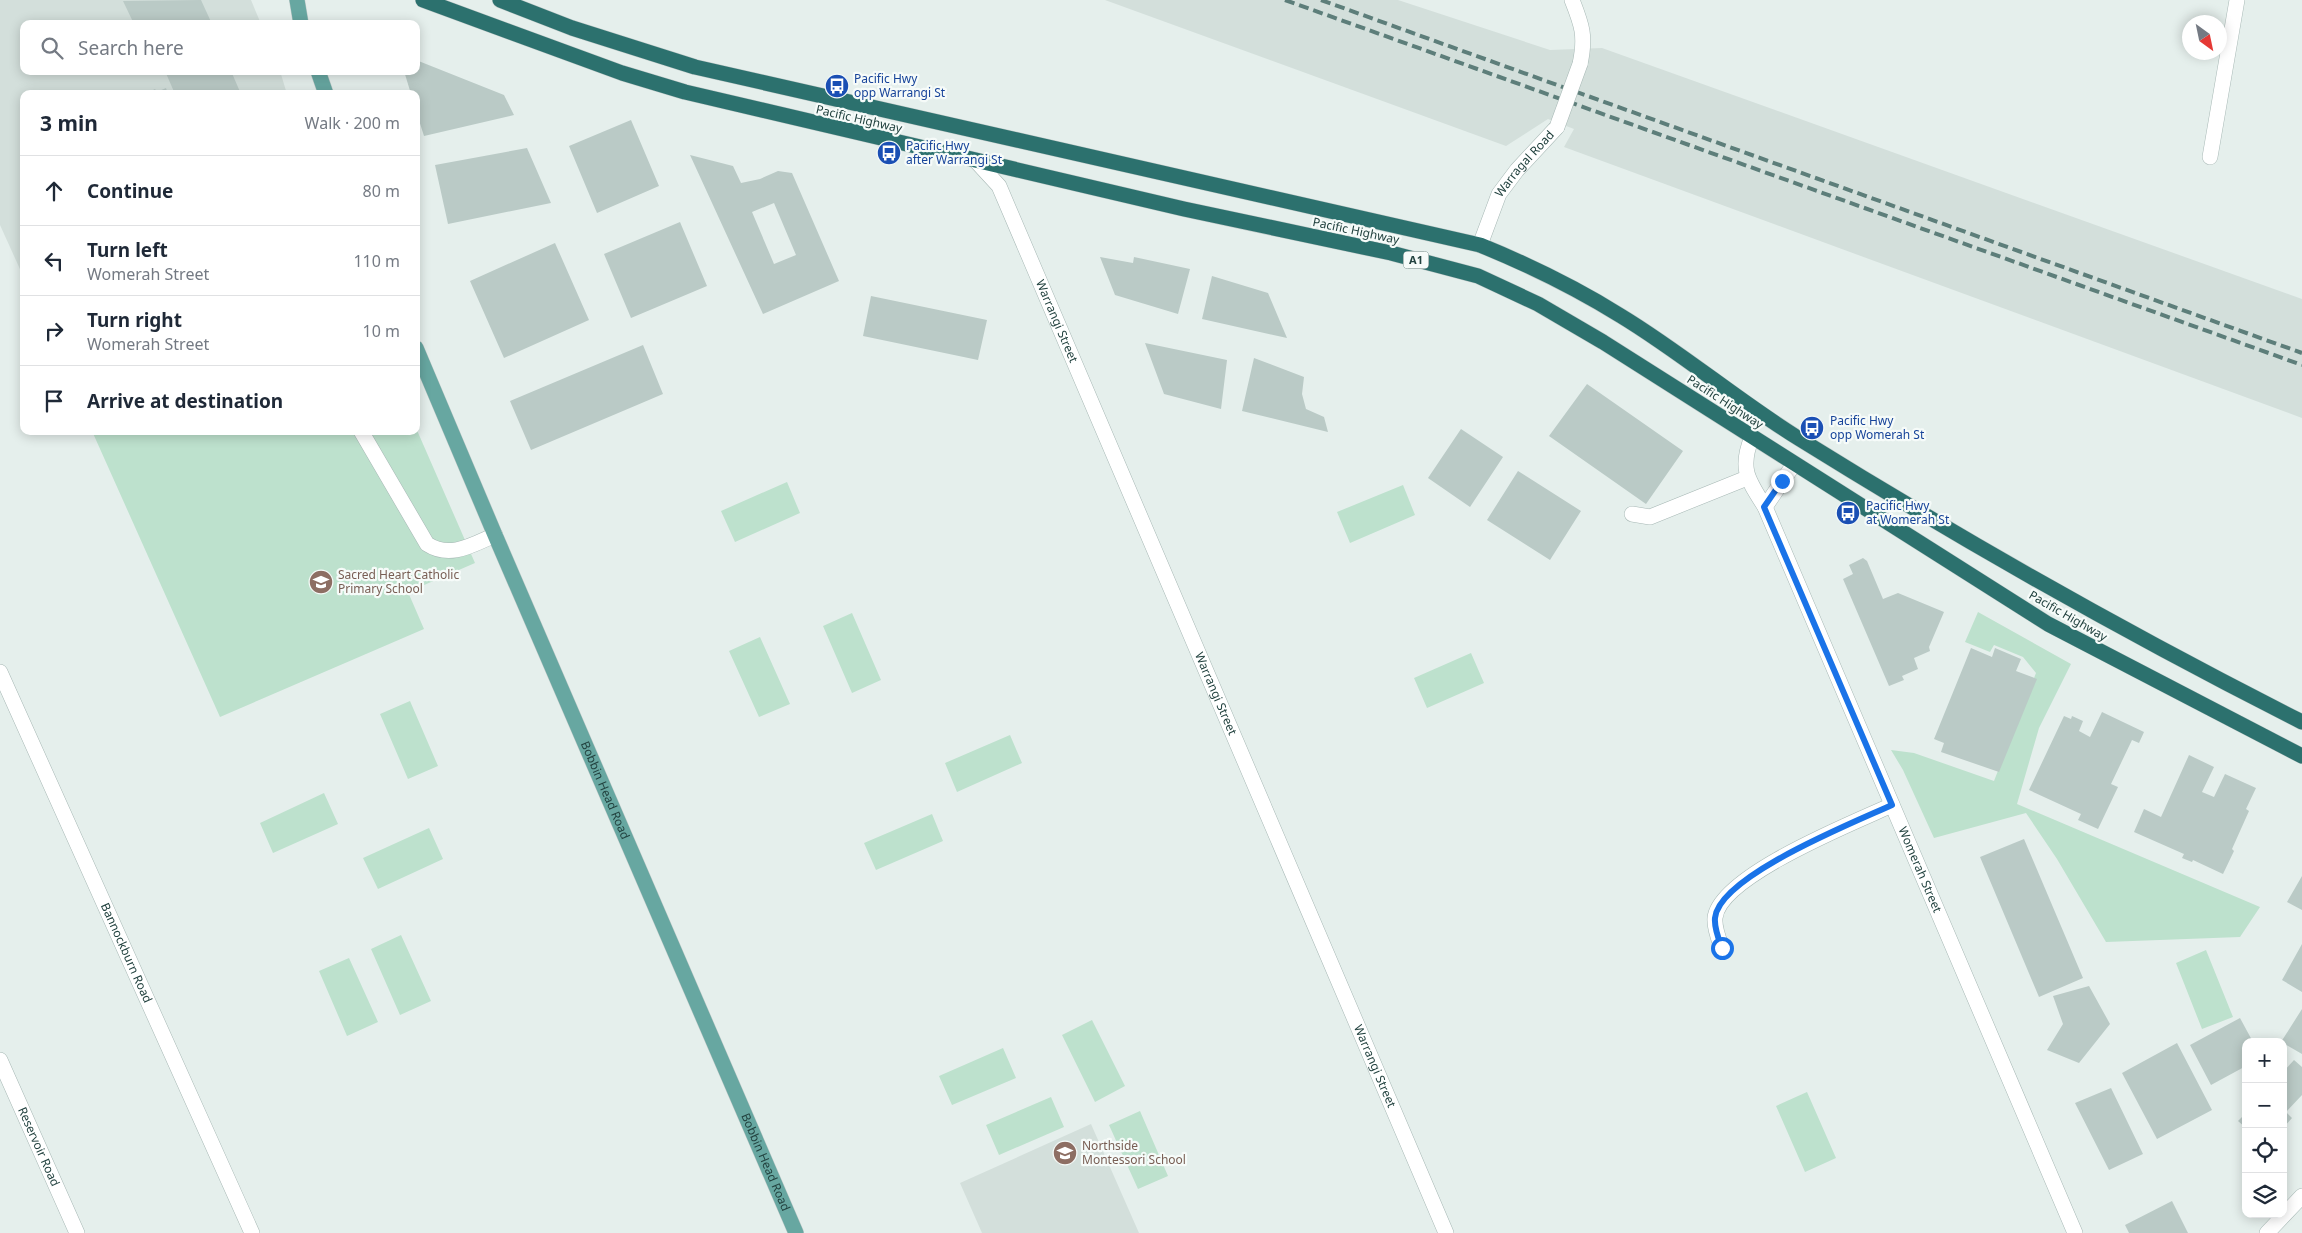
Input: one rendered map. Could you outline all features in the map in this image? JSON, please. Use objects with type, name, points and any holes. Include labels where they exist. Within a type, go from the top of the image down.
[{"type":"highway","name":"Pacific Highway","points":[[423,0],[622,73],[685,92],[976,161],[1391,253],[1478,276],[1546,308],[1603,342],[2048,624],[2302,756]]},
{"type":"highway","name":"Pacific Highway","points":[[500,0],[632,49],[695,67],[1480,245],[1552,277],[1622,316],[1796,436],[2061,595],[2302,722]]},
{"type":"main road","points":[[297,0],[300,20]]},
{"type":"main road","points":[[319,75],[325,90]]},
{"type":"main road","name":"Bobbin Head Road","points":[[420,357],[796,1233]]},
{"type":"street","name":"Warragal Road","points":[[1480,245],[1499,194],[1517,170],[1557,127],[1580,64],[1584,45],[1583,29],[1572,0]]},
{"type":"street","points":[[2210,157],[2237,0]]},
{"type":"street","name":"Warrangi Street","points":[[976,161],[999,186],[1446,1233]]},
{"type":"street","points":[[364,435],[427,544],[436,550],[458,551],[495,535]]},
{"type":"street","points":[[1632,514],[1650,517],[1747,478],[1747,451],[1752,437]]},
{"type":"street","points":[[1764,507],[1794,464]]},
{"type":"street","name":"Womerah Street","points":[[1747,478],[1764,507],[2075,1233]]},
{"type":"street","name":"Bannockburn Road","points":[[0,672],[252,1233]]},
{"type":"street","points":[[1722,948],[1715,918],[1722,902],[1730,891],[1764,867],[1892,805]]},
{"type":"street","name":"Reservoir Road","points":[[0,1060],[77,1233]]},
{"type":"street","points":[[2267,1233],[2302,1196]]},
{"type":"shaded area","points":[[0,0],[251,0],[259,20],[20,20],[20,75],[281,75],[286,90],[20,90],[20,269],[0,225]]},
{"type":"shaded area","points":[[1105,0],[1398,0],[1550,50],[1602,48],[2302,299],[2302,418],[1564,147],[1574,129],[1548,119],[1506,146]]},
{"type":"shaded area","name":"Northside Montessori School","points":[[1091,1124],[1139,1233],[982,1233],[960,1183]]},
{"type":"green space","name":"Sacred Heart Catholic Primary School","points":[[94,435],[419,435],[475,563],[408,592],[424,629],[220,717]]},
{"type":"green space","points":[[787,482],[800,513],[735,542],[721,511]]},
{"type":"green space","points":[[1403,485],[1415,515],[1350,543],[1337,512]]},
{"type":"green space","points":[[1978,612],[2071,664],[2039,728],[2017,804],[2260,907],[2240,937],[2106,942],[2057,859],[2026,813],[1934,838],[1903,770],[1891,750],[1914,753],[1994,781],[2036,673],[2023,657],[1994,645],[1990,652],[1965,642]]},
{"type":"green space","points":[[852,613],[881,680],[852,693],[823,626]]},
{"type":"green space","points":[[760,637],[790,704],[759,717],[729,651]]},
{"type":"green space","points":[[1471,653],[1484,683],[1427,708],[1414,678]]},
{"type":"green space","points":[[410,701],[438,766],[408,779],[380,714]]},
{"type":"green space","points":[[1010,735],[1022,763],[957,792],[945,763]]},
{"type":"green space","points":[[324,793],[338,824],[273,853],[260,823]]},
{"type":"green space","points":[[932,814],[943,841],[876,870],[864,843]]},
{"type":"green space","points":[[429,828],[443,859],[378,889],[363,858]]},
{"type":"green space","points":[[401,935],[431,1001],[400,1015],[371,949]]},
{"type":"green space","points":[[2206,950],[2233,1017],[2202,1029],[2176,963]]},
{"type":"green space","points":[[349,958],[378,1022],[347,1036],[319,971]]},
{"type":"green space","points":[[1092,1020],[1125,1086],[1095,1102],[1062,1035]]},
{"type":"green space","points":[[1003,1048],[1016,1078],[952,1105],[939,1076]]},
{"type":"green space","points":[[1807,1092],[1836,1158],[1805,1172],[1776,1106]]},
{"type":"green space","points":[[1051,1097],[1064,1127],[999,1155],[986,1125]]},
{"type":"green space","points":[[1140,1111],[1168,1176],[1138,1189],[1109,1125]]},
{"type":"building","points":[[201,0],[210,20],[132,20],[123,1]]},
{"type":"building","points":[[420,62],[504,95],[514,115],[424,136],[420,124],[420,90],[410,90],[405,75],[420,75]]},
{"type":"building","points":[[167,75],[233,75],[239,90],[173,90]]},
{"type":"building","points":[[631,120],[659,186],[597,213],[569,146]]},
{"type":"building","points":[[527,148],[551,203],[448,224],[435,165]]},
{"type":"building","points":[[690,155],[733,166],[741,183],[760,179],[778,171],[792,173],[839,281],[763,314]],"holes":[[[774,203],[796,255],[774,264],[752,212]]]},
{"type":"building","points":[[680,222],[707,286],[631,318],[604,254]]},
{"type":"building","points":[[555,243],[589,320],[504,358],[470,281]]},
{"type":"building","points":[[1100,257],[1133,263],[1134,257],[1190,269],[1178,314],[1115,295]]},
{"type":"building","points":[[1212,276],[1268,293],[1287,338],[1202,319]]},
{"type":"building","points":[[871,296],[987,320],[978,360],[863,336]]},
{"type":"building","points":[[1145,343],[1227,360],[1221,409],[1164,394]]},
{"type":"building","points":[[643,345],[663,394],[531,450],[510,401]]},
{"type":"building","points":[[1254,358],[1304,377],[1302,394],[1306,409],[1324,417],[1328,432],[1242,411]]},
{"type":"building","points":[[1587,384],[1683,451],[1646,504],[1549,436]]},
{"type":"building","points":[[1461,429],[1503,457],[1470,507],[1428,478]]},
{"type":"building","points":[[1518,471],[1581,511],[1550,560],[1487,520]]},
{"type":"building","points":[[1863,558],[1867,561],[1883,599],[1898,593],[1944,612],[1929,647],[1930,651],[1914,658],[1918,669],[1902,676],[1904,680],[1889,686],[1843,579],[1853,574],[1849,565]]},
{"type":"building","points":[[1971,648],[1992,657],[1995,648],[2021,659],[2016,671],[2037,679],[1999,772],[1941,752],[1944,743],[1934,739]]},
{"type":"building","points":[[2102,712],[2144,732],[2139,743],[2132,740],[2111,784],[2118,787],[2098,829],[2078,820],[2081,814],[2029,790],[2064,716],[2071,719],[2072,716],[2083,721],[2079,731],[2090,737]]},
{"type":"building","points":[[2189,755],[2214,767],[2202,792],[2214,797],[2225,774],[2256,788],[2246,809],[2249,811],[2232,849],[2234,851],[2223,874],[2193,860],[2192,862],[2182,858],[2184,854],[2134,832],[2144,809],[2161,817]]},
{"type":"building","points":[[2024,839],[2083,978],[2039,997],[1980,857]]},
{"type":"building","points":[[2302,876],[2302,910],[2287,902]]},
{"type":"building","points":[[2302,944],[2302,992],[2282,980]]},
{"type":"building","points":[[2089,986],[2110,1024],[2079,1063],[2047,1050],[2063,1024],[2053,996]]},
{"type":"building","points":[[2302,1009],[2302,1054],[2287,1045],[2287,1038],[2284,1038]]},
{"type":"building","points":[[2240,1018],[2251,1038],[2242,1038],[2242,1068],[2211,1085],[2190,1045]]},
{"type":"building","points":[[2177,1043],[2212,1110],[2157,1139],[2122,1073]]},
{"type":"building","points":[[2294,1060],[2302,1067],[2302,1095],[2287,1111],[2287,1083],[2287,1068]]},
{"type":"building","points":[[2111,1088],[2143,1154],[2109,1170],[2075,1103]]},
{"type":"building","points":[[2287,1113],[2292,1118],[2287,1124]]},
{"type":"building","points":[[2172,1201],[2188,1233],[2129,1233],[2125,1225]]},
{"type":"railway","points":[[1285,0],[2302,365]]},
{"type":"railway","points":[[1321,0],[2302,353]]},
{"type":"place","name":"Pacific Hwy opp Warrangi St","points":[[837,86]]},
{"type":"place","name":"Pacific Hwy after Warrangi St","points":[[889,153]]},
{"type":"place","name":"Pacific Hwy opp Womerah St","points":[[1812,428]]},
{"type":"place","name":"Pacific Hwy at Womerah St","points":[[1848,513]]},
{"type":"place","name":"Sacred Heart Catholic Primary School","points":[[321,582]]},
{"type":"place","name":"Northside Montessori School","points":[[1065,1153]]},
{"type":"route","points":[[1722,948],[1715,918],[1722,902],[1730,891],[1764,867],[1892,805],[1764,507],[1782,481]]}]
